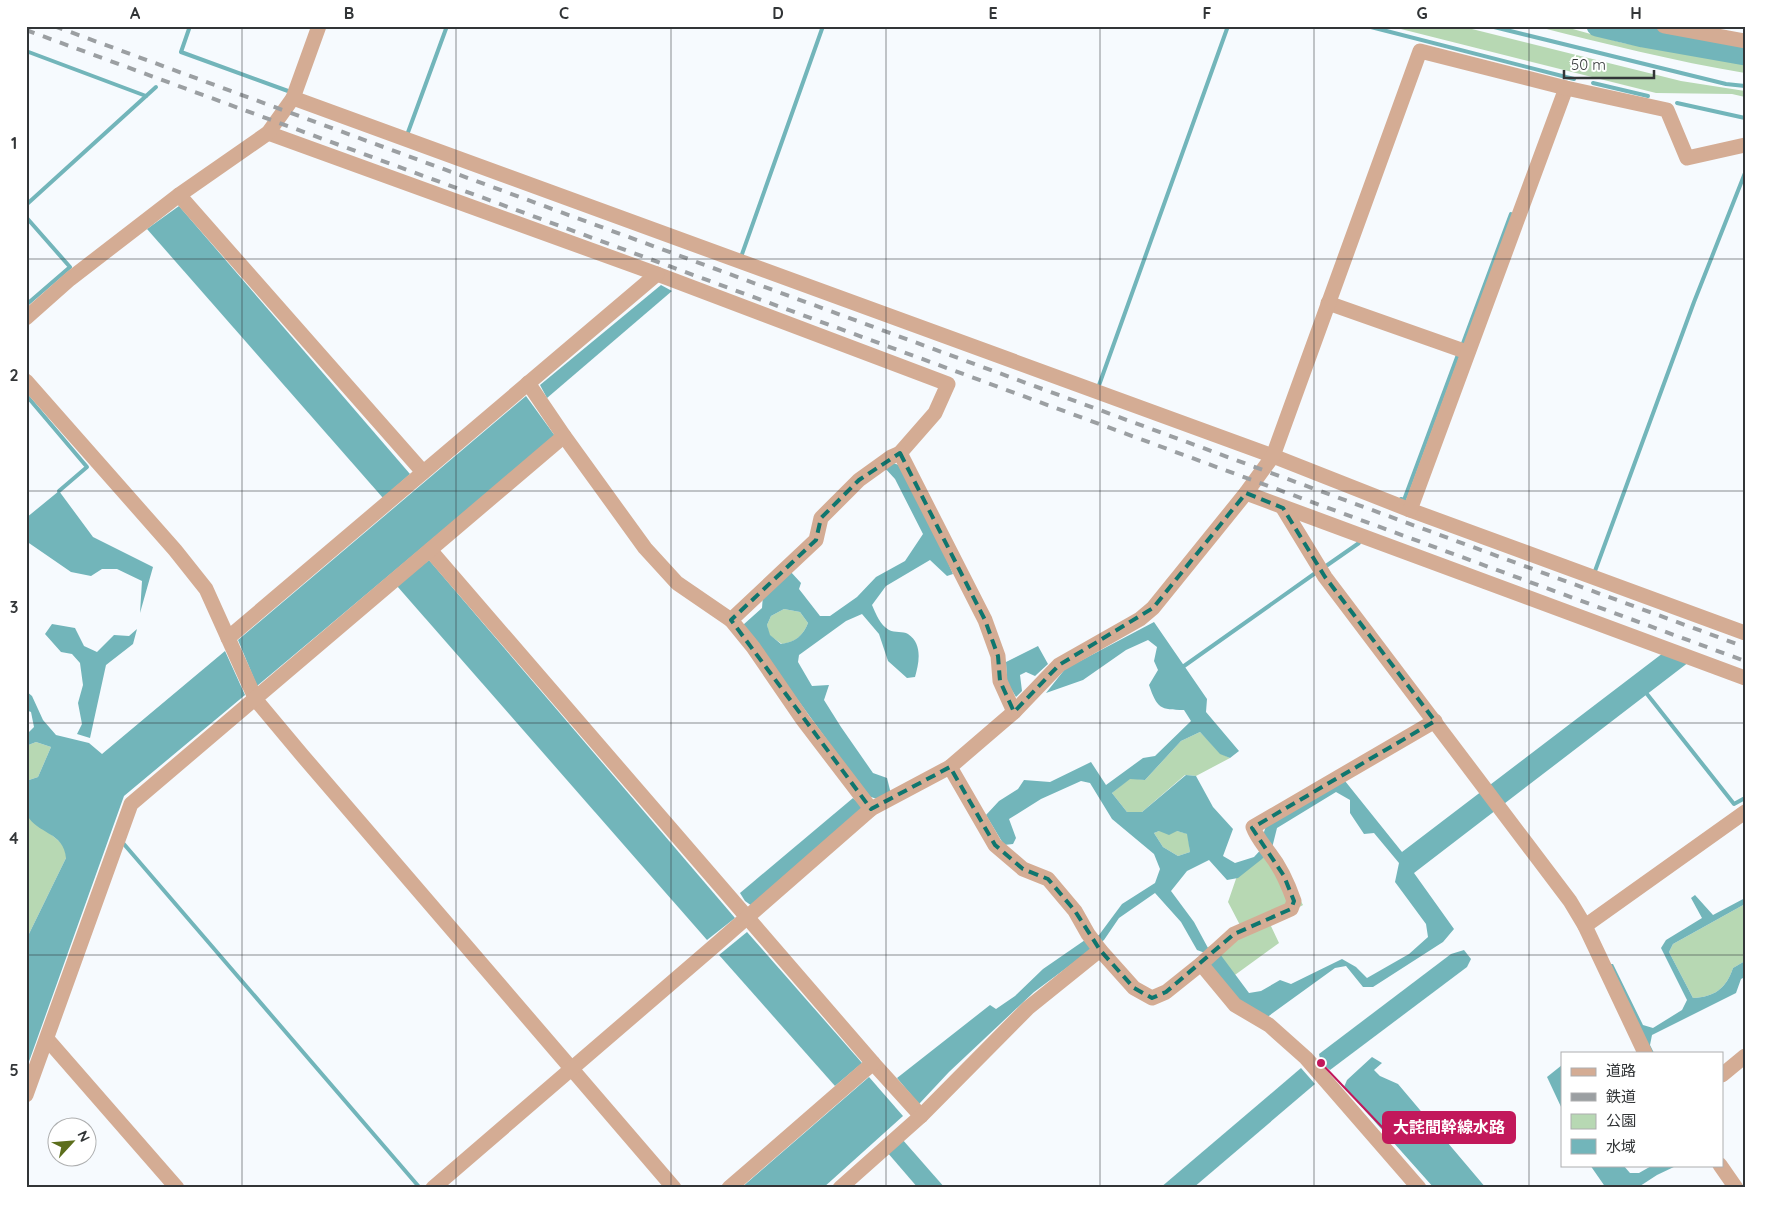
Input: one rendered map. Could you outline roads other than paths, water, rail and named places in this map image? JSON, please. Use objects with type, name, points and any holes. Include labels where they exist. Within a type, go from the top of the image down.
[{"type":"street","points":[[26,318],[70,279],[179,196],[268,133],[293,98],[319,26]]},
{"type":"street","points":[[1664,26],[1745,41]]},
{"type":"street","points":[[433,1188],[871,809],[950,767],[1014,712],[1059,664],[1140,619],[1153,608],[1246,494],[1273,456],[1420,51],[1566,88],[1667,110],[1687,158],[1745,145]]},
{"type":"street","points":[[1410,510],[1566,88]]},
{"type":"street","points":[[293,98],[1273,456],[1410,510],[1745,633]]},
{"type":"street","points":[[268,133],[657,274],[948,384],[935,413],[891,458],[859,480],[821,518],[816,540],[731,620]]},
{"type":"street","points":[[179,196],[422,472]]},
{"type":"street","points":[[228,638],[422,472],[535,393],[657,274]]},
{"type":"street","points":[[1328,303],[1467,352]]},
{"type":"street","points":[[26,381],[168,542],[206,589],[256,700],[674,1188]]},
{"type":"street","points":[[535,393],[645,548],[677,583],[731,620],[803,720],[871,809]]},
{"type":"street","points":[[26,1095],[131,804],[256,700],[564,436]]},
{"type":"street","points":[[891,458],[985,620],[998,656],[1000,682],[1014,712]]},
{"type":"street","points":[[1246,494],[1745,678]]},
{"type":"street","points":[[1282,508],[1325,577],[1570,901],[1585,926],[1645,1052]]},
{"type":"street","points":[[430,550],[873,1063],[921,1116]]},
{"type":"street","points":[[950,767],[995,845],[1023,869],[1048,879],[1075,911],[1100,950],[1134,988],[1152,998],[1166,992],[1234,934],[1291,908],[1294,900],[1284,876],[1253,827],[1434,722]]},
{"type":"street","points":[[1585,926],[1745,812]]},
{"type":"street","points":[[840,1188],[921,1116],[1028,1008],[1100,950]]},
{"type":"street","points":[[1201,964],[1235,1005],[1269,1025],[1317,1070],[1419,1188]]},
{"type":"street","points":[[47,1039],[177,1188]]},
{"type":"street","points":[[1724,1073],[1745,1056]]},
{"type":"street","points":[[729,1188],[873,1063]]},
{"type":"street","points":[[1721,1166],[1736,1188]]},
{"type":"water","points":[[179,206],[410,474],[383,498],[147,229]]},
{"type":"water","points":[[661,285],[672,291],[547,398],[540,385]]},
{"type":"water","points":[[526,396],[555,436],[257,686],[238,640]]},
{"type":"water","points":[[891,462],[901,466],[935,532],[953,574],[947,576],[930,560],[886,586],[872,605],[886,628],[891,631],[908,634],[916,643],[919,654],[915,677],[907,678],[888,661],[879,634],[862,614],[846,621],[799,655],[798,662],[812,686],[829,685],[824,700],[873,773],[887,778],[891,794],[877,799],[868,796],[743,625],[762,608],[763,595],[790,571],[801,583],[799,589],[820,616],[830,616],[857,597],[876,577],[905,561],[923,534],[895,479],[884,467]],"holes":[[[784,609],[800,612],[808,623],[798,638],[781,644],[770,635],[767,625],[771,616]]]},
{"type":"water","points":[[59,491],[93,537],[153,567],[140,613],[142,581],[117,569],[102,569],[91,576],[71,572],[26,541],[26,518]]},
{"type":"water","points":[[429,560],[735,918],[707,940],[397,586]]},
{"type":"water","points":[[1154,622],[1207,699],[1206,712],[1239,751],[1230,758],[1220,754],[1200,732],[1181,741],[1145,780],[1130,779],[1112,793],[1127,812],[1142,812],[1186,775],[1196,776],[1213,807],[1233,829],[1223,856],[1235,863],[1254,857],[1267,843],[1263,835],[1266,826],[1345,781],[1402,852],[1663,653],[1689,662],[1414,873],[1454,929],[1443,942],[1373,987],[1363,987],[1346,966],[1335,968],[1266,1018],[1236,999],[1212,969],[1205,953],[1197,950],[1181,922],[1155,893],[1119,918],[1104,940],[1034,992],[949,1072],[919,1104],[897,1078],[990,1005],[996,1009],[1015,996],[1043,969],[1085,940],[1099,935],[1122,904],[1155,883],[1160,869],[1154,854],[1112,819],[1090,783],[1081,781],[1041,799],[1009,819],[1016,838],[1013,844],[1004,845],[986,815],[999,801],[1018,789],[1024,780],[1050,782],[1091,762],[1106,785],[1143,758],[1155,756],[1191,721],[1184,710],[1164,708],[1154,699],[1149,685],[1158,670],[1154,661],[1157,647],[1148,640],[1126,650],[1083,680],[1046,693],[1065,669]],"holes":[[[1336,792],[1350,800],[1350,813],[1364,834],[1374,833],[1399,863],[1395,882],[1426,924],[1428,937],[1409,954],[1367,978],[1356,967],[1342,959],[1291,984],[1280,980],[1261,991],[1249,993],[1220,954],[1208,948],[1194,922],[1171,891],[1187,871],[1209,860],[1227,880],[1238,878],[1262,859],[1272,848],[1277,828]],[[1159,831],[1169,835],[1177,831],[1187,834],[1190,852],[1178,856],[1163,847],[1154,833]]]},
{"type":"water","points":[[52,624],[75,628],[84,646],[97,652],[114,635],[129,636],[137,629],[133,644],[106,665],[90,738],[77,734],[82,724],[78,703],[83,685],[80,663],[72,654],[61,652],[45,634]]},
{"type":"water","points":[[1038,646],[1048,664],[1035,676],[1026,672],[1020,675],[1022,691],[1016,697],[1007,682],[1006,662]]},
{"type":"water","points":[[225,651],[245,695],[124,796],[26,1070],[26,940],[66,858],[60,843],[31,821],[26,812],[26,779],[38,777],[51,747],[36,742],[26,746],[26,735],[34,727],[31,712],[26,710],[26,691],[32,696],[43,720],[56,735],[89,743],[102,754]]},
{"type":"water","points":[[853,798],[861,805],[861,811],[752,906],[745,901],[740,893]]},
{"type":"water","points":[[1695,895],[1713,915],[1745,898],[1745,904],[1673,944],[1669,952],[1693,998],[1707,996],[1718,991],[1727,981],[1733,968],[1745,961],[1745,977],[1741,979],[1736,993],[1652,1035],[1650,1045],[1654,1052],[1649,1052],[1607,964],[1613,964],[1643,1025],[1653,1028],[1682,1010],[1687,1000],[1661,948],[1666,940],[1702,918],[1691,898]]},
{"type":"water","points":[[747,932],[862,1063],[835,1086],[719,955]]},
{"type":"water","points":[[1464,950],[1471,959],[1467,967],[1330,1070],[1321,1063],[1319,1054],[1451,954]]},
{"type":"water","points":[[1372,1057],[1382,1063],[1374,1070],[1380,1076],[1398,1084],[1486,1188],[1434,1188],[1344,1087],[1347,1080]]},
{"type":"water","points":[[1561,1066],[1561,1107],[1547,1077]]},
{"type":"water","points":[[1301,1068],[1315,1084],[1193,1188],[1160,1188]]},
{"type":"water","points":[[869,1077],[903,1116],[823,1188],[741,1188]]},
{"type":"water","points":[[902,1139],[945,1188],[918,1188],[887,1152]]},
{"type":"water","points":[[1591,1166],[1624,1166],[1630,1173],[1639,1173],[1651,1166],[1676,1166],[1637,1188],[1606,1188]]},
{"type":"waterway","points":[[190,26],[181,52],[288,91]]},
{"type":"waterway","points":[[407,135],[447,26]]},
{"type":"waterway","points":[[741,257],[823,26]]},
{"type":"waterway","points":[[1098,388],[1228,26]]},
{"type":"waterway","points":[[1367,26],[1574,79]]},
{"type":"waterway","points":[[1490,26],[1726,84],[1745,86]]},
{"type":"waterway","points":[[1597,26],[1643,37],[1745,55]]},
{"type":"waterway","points":[[26,51],[146,96]]},
{"type":"waterway","points":[[1593,83],[1648,96]]},
{"type":"waterway","points":[[26,205],[156,87]]},
{"type":"waterway","points":[[1677,103],[1745,118]]},
{"type":"waterway","points":[[1595,571],[1694,302],[1745,173]]},
{"type":"waterway","points":[[1462,346],[1511,214]]},
{"type":"waterway","points":[[26,217],[70,267],[26,305]]},
{"type":"waterway","points":[[1401,499],[1404,500],[1459,352]]},
{"type":"waterway","points":[[26,395],[87,467],[59,491]]},
{"type":"waterway","points":[[1326,566],[1359,543]]},
{"type":"waterway","points":[[1184,666],[1314,574]]},
{"type":"waterway","points":[[1647,694],[1734,804],[1745,798]]},
{"type":"waterway","points":[[123,843],[420,1188]]},
{"type":"railway","points":[[54,26],[1745,647]]},
{"type":"railway","points":[[26,30],[1745,661]]},
{"type":"place","name":"大詫間幹線水路","points":[[1321,1063]]}]
